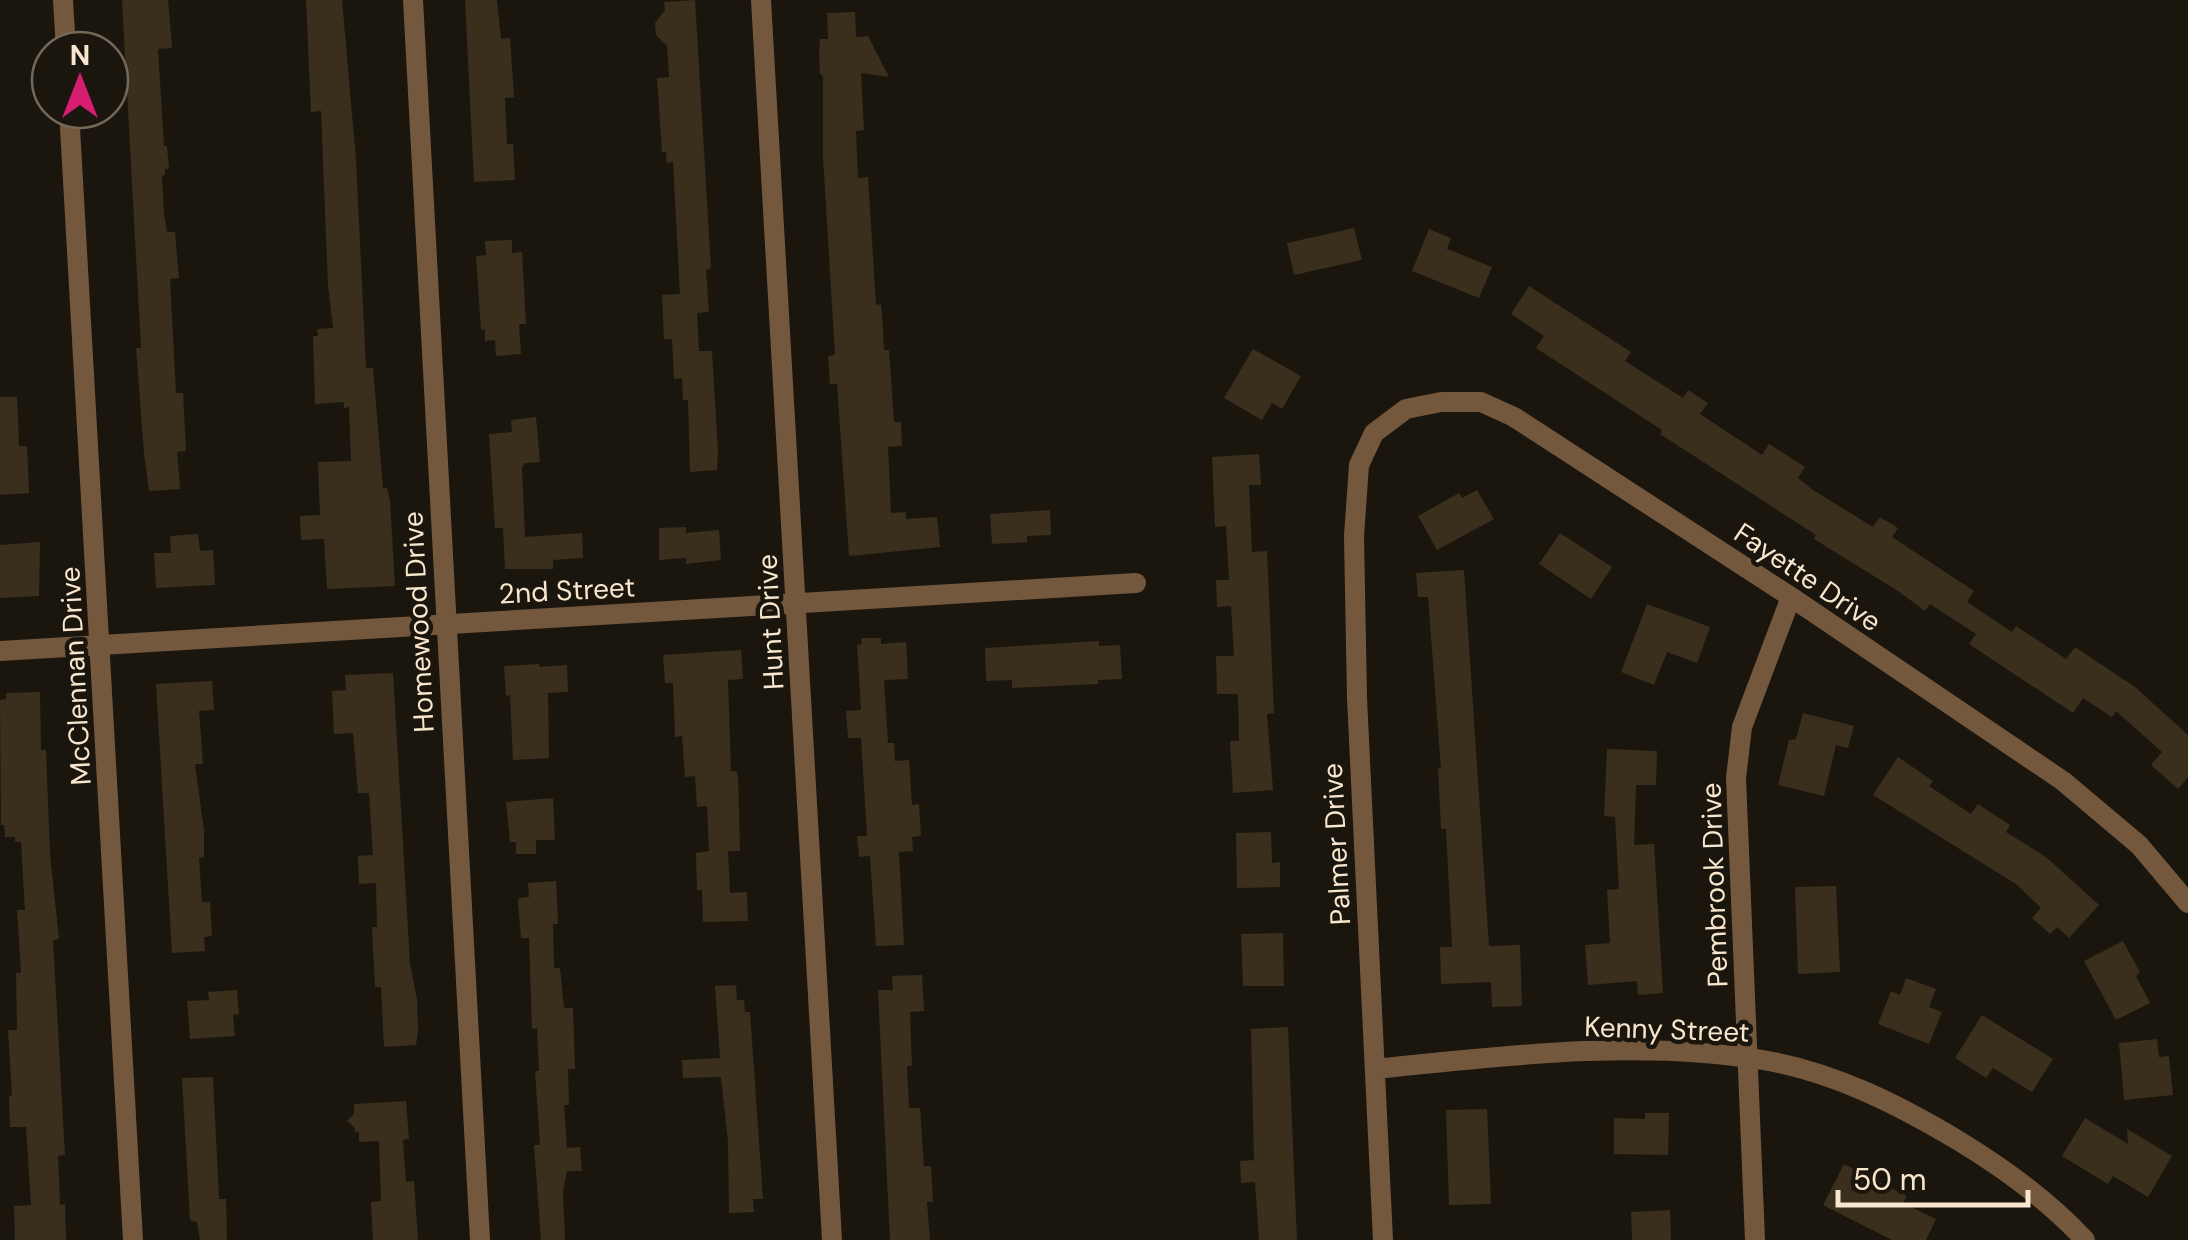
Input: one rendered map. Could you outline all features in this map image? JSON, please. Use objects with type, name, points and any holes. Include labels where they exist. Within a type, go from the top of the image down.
[{"type":"street","points":[[63,0],[65,30]]},
{"type":"street","name":"Homewood Drive","points":[[413,0],[480,1240]]},
{"type":"street","name":"Hunt Drive","points":[[761,0],[832,1240]]},
{"type":"street","name":"McClennan Drive","points":[[71,130],[133,1240]]},
{"type":"street","name":"Fayette Drive","points":[[1367,447],[1374,433],[1406,408],[1441,402],[1481,402],[1514,418],[1792,598],[2062,781],[2139,845],[2188,903]]},
{"type":"street","name":"Palmer Drive","points":[[1367,447],[1360,465],[1354,536],[1358,718],[1383,1240]]},
{"type":"street","name":"2nd Street","points":[[0,650],[1136,583]]},
{"type":"street","name":"Pembrook Drive","points":[[1754,1240],[1736,778],[1742,727],[1792,598]]},
{"type":"street","name":"Kenny Street","points":[[1375,1070],[1579,1052],[1693,1052],[1747,1058],[1832,1079],[1902,1107],[2010,1172],[2085,1240]]},
{"type":"building","points":[[122,0],[168,0],[172,48],[158,49],[169,169],[162,176],[164,213],[167,232],[175,232],[179,278],[170,279],[176,393],[183,393],[186,451],[177,452],[180,489],[149,491],[144,454],[136,348],[141,348],[129,130],[130,30],[124,30]]},
{"type":"building","points":[[306,0],[342,0],[356,160],[366,368],[373,368],[383,488],[387,488],[390,501],[395,586],[327,589],[324,539],[301,540],[300,516],[320,515],[318,462],[351,461],[349,407],[344,408],[344,402],[315,404],[313,336],[318,336],[317,329],[333,328],[321,111],[311,112]]},
{"type":"building","points":[[465,0],[497,0],[501,39],[510,38],[514,97],[505,98],[507,144],[513,144],[515,180],[474,182]]},
{"type":"building","points":[[695,0],[711,268],[706,270],[709,312],[697,313],[699,351],[712,351],[718,451],[717,470],[690,472],[688,400],[683,400],[682,378],[674,379],[672,339],[664,339],[662,295],[680,294],[673,162],[667,163],[666,152],[662,152],[657,78],[669,77],[667,46],[656,35],[655,23],[665,10],[664,2]]},
{"type":"building","points":[[855,12],[856,37],[868,36],[889,77],[861,73],[864,130],[856,131],[858,178],[868,177],[876,305],[881,304],[884,350],[889,350],[894,422],[901,422],[902,446],[888,447],[891,513],[906,512],[906,519],[937,517],[940,547],[849,556],[837,384],[830,384],[828,356],[835,355],[819,54],[820,39],[828,39],[827,13]]},
{"type":"building","points":[[1354,228],[1362,260],[1294,275],[1287,243]]},
{"type":"building","points":[[1429,229],[1451,238],[1447,249],[1492,267],[1479,298],[1412,271]]},
{"type":"building","points":[[512,240],[512,253],[522,252],[526,324],[519,324],[521,354],[496,356],[495,340],[485,341],[485,329],[481,330],[476,256],[486,255],[485,241]]},
{"type":"building","points":[[1529,286],[1631,352],[1625,361],[1683,398],[1688,390],[1708,403],[1700,414],[1762,455],[1769,444],[1805,467],[1798,478],[1813,490],[1873,527],[1880,517],[1898,528],[1892,537],[1974,591],[1967,602],[2012,632],[2016,626],[2066,659],[2075,647],[2135,687],[2188,735],[2188,777],[2178,789],[2151,765],[2162,752],[2116,711],[2112,717],[2083,698],[2073,713],[1969,644],[1976,634],[1930,604],[1925,611],[1814,539],[1816,535],[1536,348],[1544,336],[1511,314]]},
{"type":"building","points":[[1253,349],[1301,376],[1282,409],[1272,403],[1262,420],[1224,398]]},
{"type":"building","points":[[0,397],[17,397],[19,446],[27,446],[29,493],[0,495]]},
{"type":"building","points":[[536,417],[540,462],[525,463],[522,467],[525,537],[582,533],[583,558],[553,560],[553,569],[505,569],[503,528],[495,528],[489,434],[512,432],[511,420]]},
{"type":"building","points":[[1259,454],[1261,485],[1249,485],[1252,552],[1267,551],[1274,713],[1267,714],[1273,790],[1233,793],[1230,741],[1239,741],[1238,694],[1217,694],[1216,656],[1234,656],[1231,606],[1217,607],[1216,580],[1229,580],[1226,526],[1215,527],[1212,457]]},
{"type":"building","points":[[1477,490],[1494,519],[1437,550],[1418,516],[1459,493],[1462,498]]},
{"type":"building","points":[[1050,510],[1051,535],[1027,536],[1027,542],[992,544],[990,514]]},
{"type":"building","points":[[686,527],[686,533],[719,530],[721,560],[686,564],[686,558],[659,560],[659,528]]},
{"type":"building","points":[[1560,533],[1612,567],[1591,599],[1539,564]]},
{"type":"building","points":[[198,534],[200,551],[213,550],[215,585],[156,588],[154,553],[171,553],[170,536]]},
{"type":"building","points":[[40,542],[39,596],[0,598],[0,545]]},
{"type":"building","points":[[1464,570],[1489,946],[1520,945],[1522,1006],[1492,1007],[1491,982],[1441,984],[1440,947],[1452,947],[1446,829],[1441,829],[1441,768],[1428,597],[1418,597],[1416,573]]},
{"type":"building","points":[[1647,604],[1710,627],[1697,663],[1667,652],[1654,685],[1621,672]]},
{"type":"building","points":[[861,638],[881,638],[881,644],[906,642],[908,679],[884,680],[888,743],[894,743],[895,761],[909,760],[912,805],[919,804],[921,836],[912,837],[913,851],[899,852],[904,945],[876,946],[870,856],[859,857],[857,836],[867,836],[861,738],[848,738],[846,711],[861,710],[857,645],[862,644]]},
{"type":"building","points":[[1099,641],[1099,646],[1120,645],[1122,679],[1098,680],[1098,684],[1012,688],[1012,680],[986,681],[985,648]]},
{"type":"building","points":[[741,650],[743,679],[728,680],[731,771],[738,776],[740,851],[728,851],[730,893],[747,892],[748,921],[703,922],[696,853],[709,851],[707,806],[697,807],[695,776],[685,777],[682,736],[675,737],[673,683],[665,683],[663,655]]},
{"type":"building","points":[[567,665],[568,692],[548,693],[549,758],[513,760],[510,695],[506,696],[504,666]]},
{"type":"building","points":[[393,673],[410,964],[418,1030],[416,1045],[384,1047],[372,927],[377,927],[376,883],[359,884],[358,856],[373,855],[369,793],[358,793],[353,733],[334,734],[332,691],[346,690],[345,675]]},
{"type":"building","points":[[212,681],[214,710],[199,711],[203,764],[195,764],[204,831],[204,857],[199,858],[202,902],[210,902],[212,936],[204,937],[205,951],[172,953],[156,684]]},
{"type":"building","points":[[40,692],[41,750],[46,750],[50,854],[59,939],[53,940],[65,1155],[58,1156],[66,1240],[15,1240],[14,1206],[31,1205],[26,1127],[10,1127],[9,1096],[8,1030],[17,1030],[16,973],[21,973],[17,910],[25,910],[21,842],[5,837],[1,825],[0,700],[6,699],[6,693]]},
{"type":"building","points":[[1803,713],[1854,726],[1848,748],[1836,745],[1824,796],[1778,785],[1789,740],[1796,739]]},
{"type":"building","points":[[1607,749],[1657,751],[1656,785],[1636,785],[1634,845],[1654,844],[1663,993],[1638,995],[1637,981],[1588,985],[1585,945],[1610,943],[1607,890],[1619,889],[1615,817],[1604,816]]},
{"type":"building","points":[[1898,757],[1933,781],[1929,786],[1971,814],[1978,804],[2010,825],[2006,832],[2046,857],[2099,905],[2069,938],[2057,927],[2050,934],[2032,918],[2041,908],[2016,884],[1873,795]]},
{"type":"building","points":[[553,798],[555,840],[536,840],[536,854],[516,854],[516,842],[510,842],[506,802]]},
{"type":"building","points":[[1271,832],[1272,863],[1280,862],[1280,887],[1237,888],[1236,833]]},
{"type":"building","points":[[556,881],[554,968],[560,968],[564,1008],[573,1008],[575,1069],[568,1069],[569,1105],[564,1105],[567,1148],[580,1147],[582,1171],[567,1171],[563,1191],[565,1240],[541,1240],[534,1145],[540,1145],[535,1071],[539,1071],[537,1028],[532,1029],[529,938],[521,938],[518,903],[519,898],[529,897],[528,883]]},
{"type":"building","points":[[1836,886],[1840,972],[1798,974],[1795,887]]},
{"type":"building","points":[[1283,933],[1284,986],[1243,986],[1241,934]]},
{"type":"building","points":[[2123,941],[2140,972],[2136,976],[2150,1003],[2116,1020],[2084,961]]},
{"type":"building","points":[[922,975],[924,1011],[910,1012],[912,1066],[907,1066],[909,1108],[920,1108],[924,1166],[931,1166],[933,1202],[927,1202],[930,1240],[890,1240],[878,990],[893,990],[892,976]]},
{"type":"building","points":[[1906,978],[1936,989],[1929,1007],[1942,1012],[1929,1044],[1878,1024],[1891,991],[1900,995]]},
{"type":"building","points":[[736,985],[737,1000],[744,1000],[745,1012],[750,1012],[763,1199],[753,1199],[754,1212],[729,1213],[728,1141],[721,1077],[683,1078],[682,1060],[720,1058],[715,986]]},
{"type":"building","points":[[237,990],[239,1014],[233,1015],[235,1036],[190,1039],[187,1001],[209,1000],[208,992]]},
{"type":"building","points":[[1982,1015],[2053,1059],[2032,1092],[1993,1068],[1986,1078],[1955,1058]]},
{"type":"building","points":[[1288,1027],[1297,1240],[1259,1240],[1255,1182],[1241,1183],[1240,1161],[1254,1160],[1251,1029]]},
{"type":"building","points":[[2157,1039],[2159,1057],[2169,1056],[2173,1095],[2124,1100],[2119,1043]]},
{"type":"building","points":[[213,1077],[219,1199],[226,1199],[227,1240],[200,1240],[197,1222],[190,1220],[182,1078]]},
{"type":"building","points":[[406,1101],[406,1182],[414,1181],[418,1240],[373,1240],[371,1202],[381,1201],[379,1141],[359,1142],[359,1132],[347,1121],[354,1114],[354,1104]]},
{"type":"building","points":[[1487,1109],[1491,1204],[1449,1205],[1446,1110]]},
{"type":"building","points":[[1645,1113],[1669,1113],[1668,1155],[1614,1154],[1614,1118],[1645,1119]]},
{"type":"building","points":[[2085,1118],[2128,1144],[2127,1129],[2172,1156],[2148,1197],[2113,1176],[2108,1184],[2062,1156]]},
{"type":"building","points":[[1844,1164],[1907,1196],[1903,1203],[1936,1219],[1926,1240],[1892,1240],[1823,1205]]},
{"type":"building","points":[[1670,1210],[1671,1240],[1632,1240],[1631,1212]]}]
